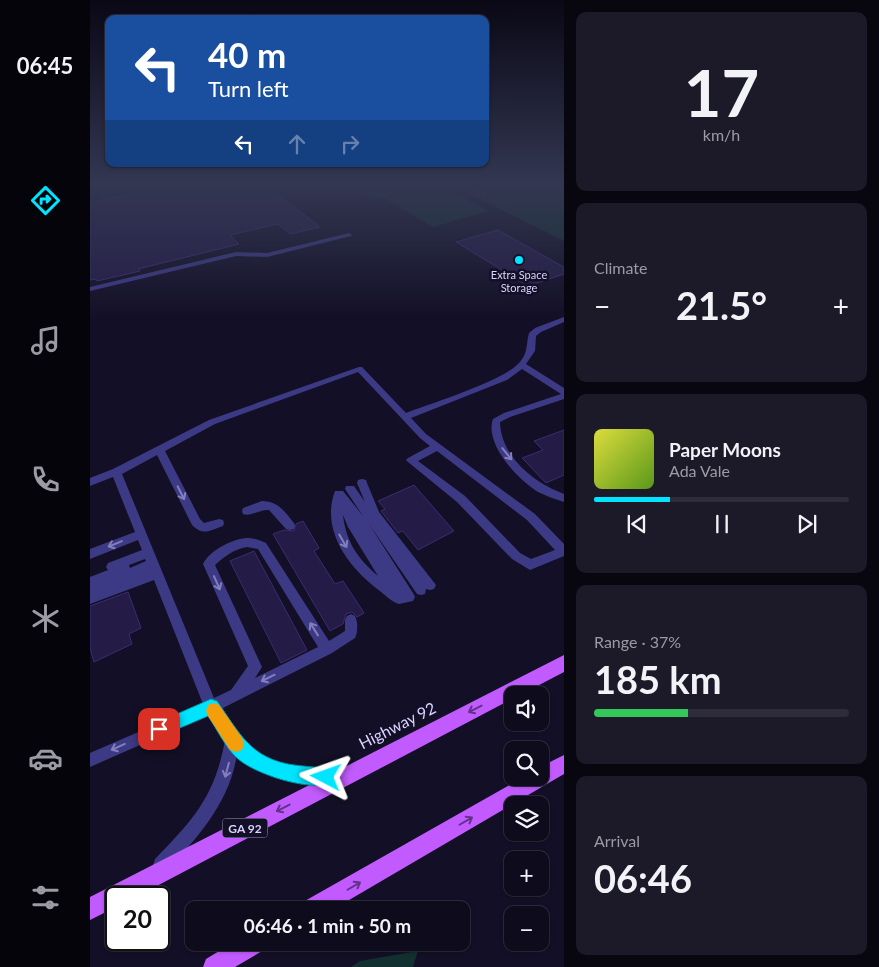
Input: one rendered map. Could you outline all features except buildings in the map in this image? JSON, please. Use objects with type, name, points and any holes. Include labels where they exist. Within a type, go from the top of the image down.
[{"type":"main road","name":"Highway 92","points":[[90,909],[564,663]]},
{"type":"main road","points":[[327,901],[560,769]]},
{"type":"main road","points":[[214,967],[241,951]]},
{"type":"lane","points":[[90,289],[236,254],[267,254],[349,234]]},
{"type":"lane","points":[[405,417],[504,378],[522,365],[531,351],[532,335],[538,330],[564,320]]},
{"type":"lane","points":[[522,365],[564,394]]},
{"type":"lane","points":[[90,482],[116,472],[212,422],[359,369],[423,436],[531,517],[564,551],[530,564],[516,556],[461,498],[411,460],[437,447]]},
{"type":"lane","points":[[564,394],[507,415],[496,421],[494,430],[498,443],[533,483],[564,498]]},
{"type":"lane","points":[[159,449],[196,522],[202,528],[219,523]]},
{"type":"lane","points":[[116,472],[211,707],[232,738],[242,751],[256,762],[273,769],[292,774],[342,778]]},
{"type":"lane","points":[[350,489],[426,587],[376,514],[362,483]]},
{"type":"lane","points":[[339,494],[352,524],[404,598],[362,572],[339,535],[336,516],[339,494]]},
{"type":"lane","points":[[247,511],[264,504],[274,506],[290,526]]},
{"type":"lane","points":[[90,554],[141,534]]},
{"type":"lane","points":[[236,694],[256,667],[208,564],[221,552],[238,544],[253,541],[262,546],[327,649]]},
{"type":"lane","points":[[90,576],[152,562]]},
{"type":"lane","points":[[90,582],[152,562]]},
{"type":"lane","points":[[90,591],[152,562]]},
{"type":"lane","points":[[90,599],[152,562]]},
{"type":"lane","points":[[90,760],[211,707],[327,649],[351,634],[351,620]]},
{"type":"lane","points":[[148,879],[206,814],[226,776],[232,738]]},
{"type":"green space","points":[[538,228],[564,228],[564,241]]},
{"type":"green space","points":[[418,951],[413,967],[351,967],[360,961]]},
{"type":"slow traffic","points":[[214,711],[236,744]]},
{"type":"place","name":"Extra Space Storage","points":[[519,260]]},
{"type":"route","points":[[159,729],[211,707],[242,751],[256,762],[292,774],[326,777]]}]
